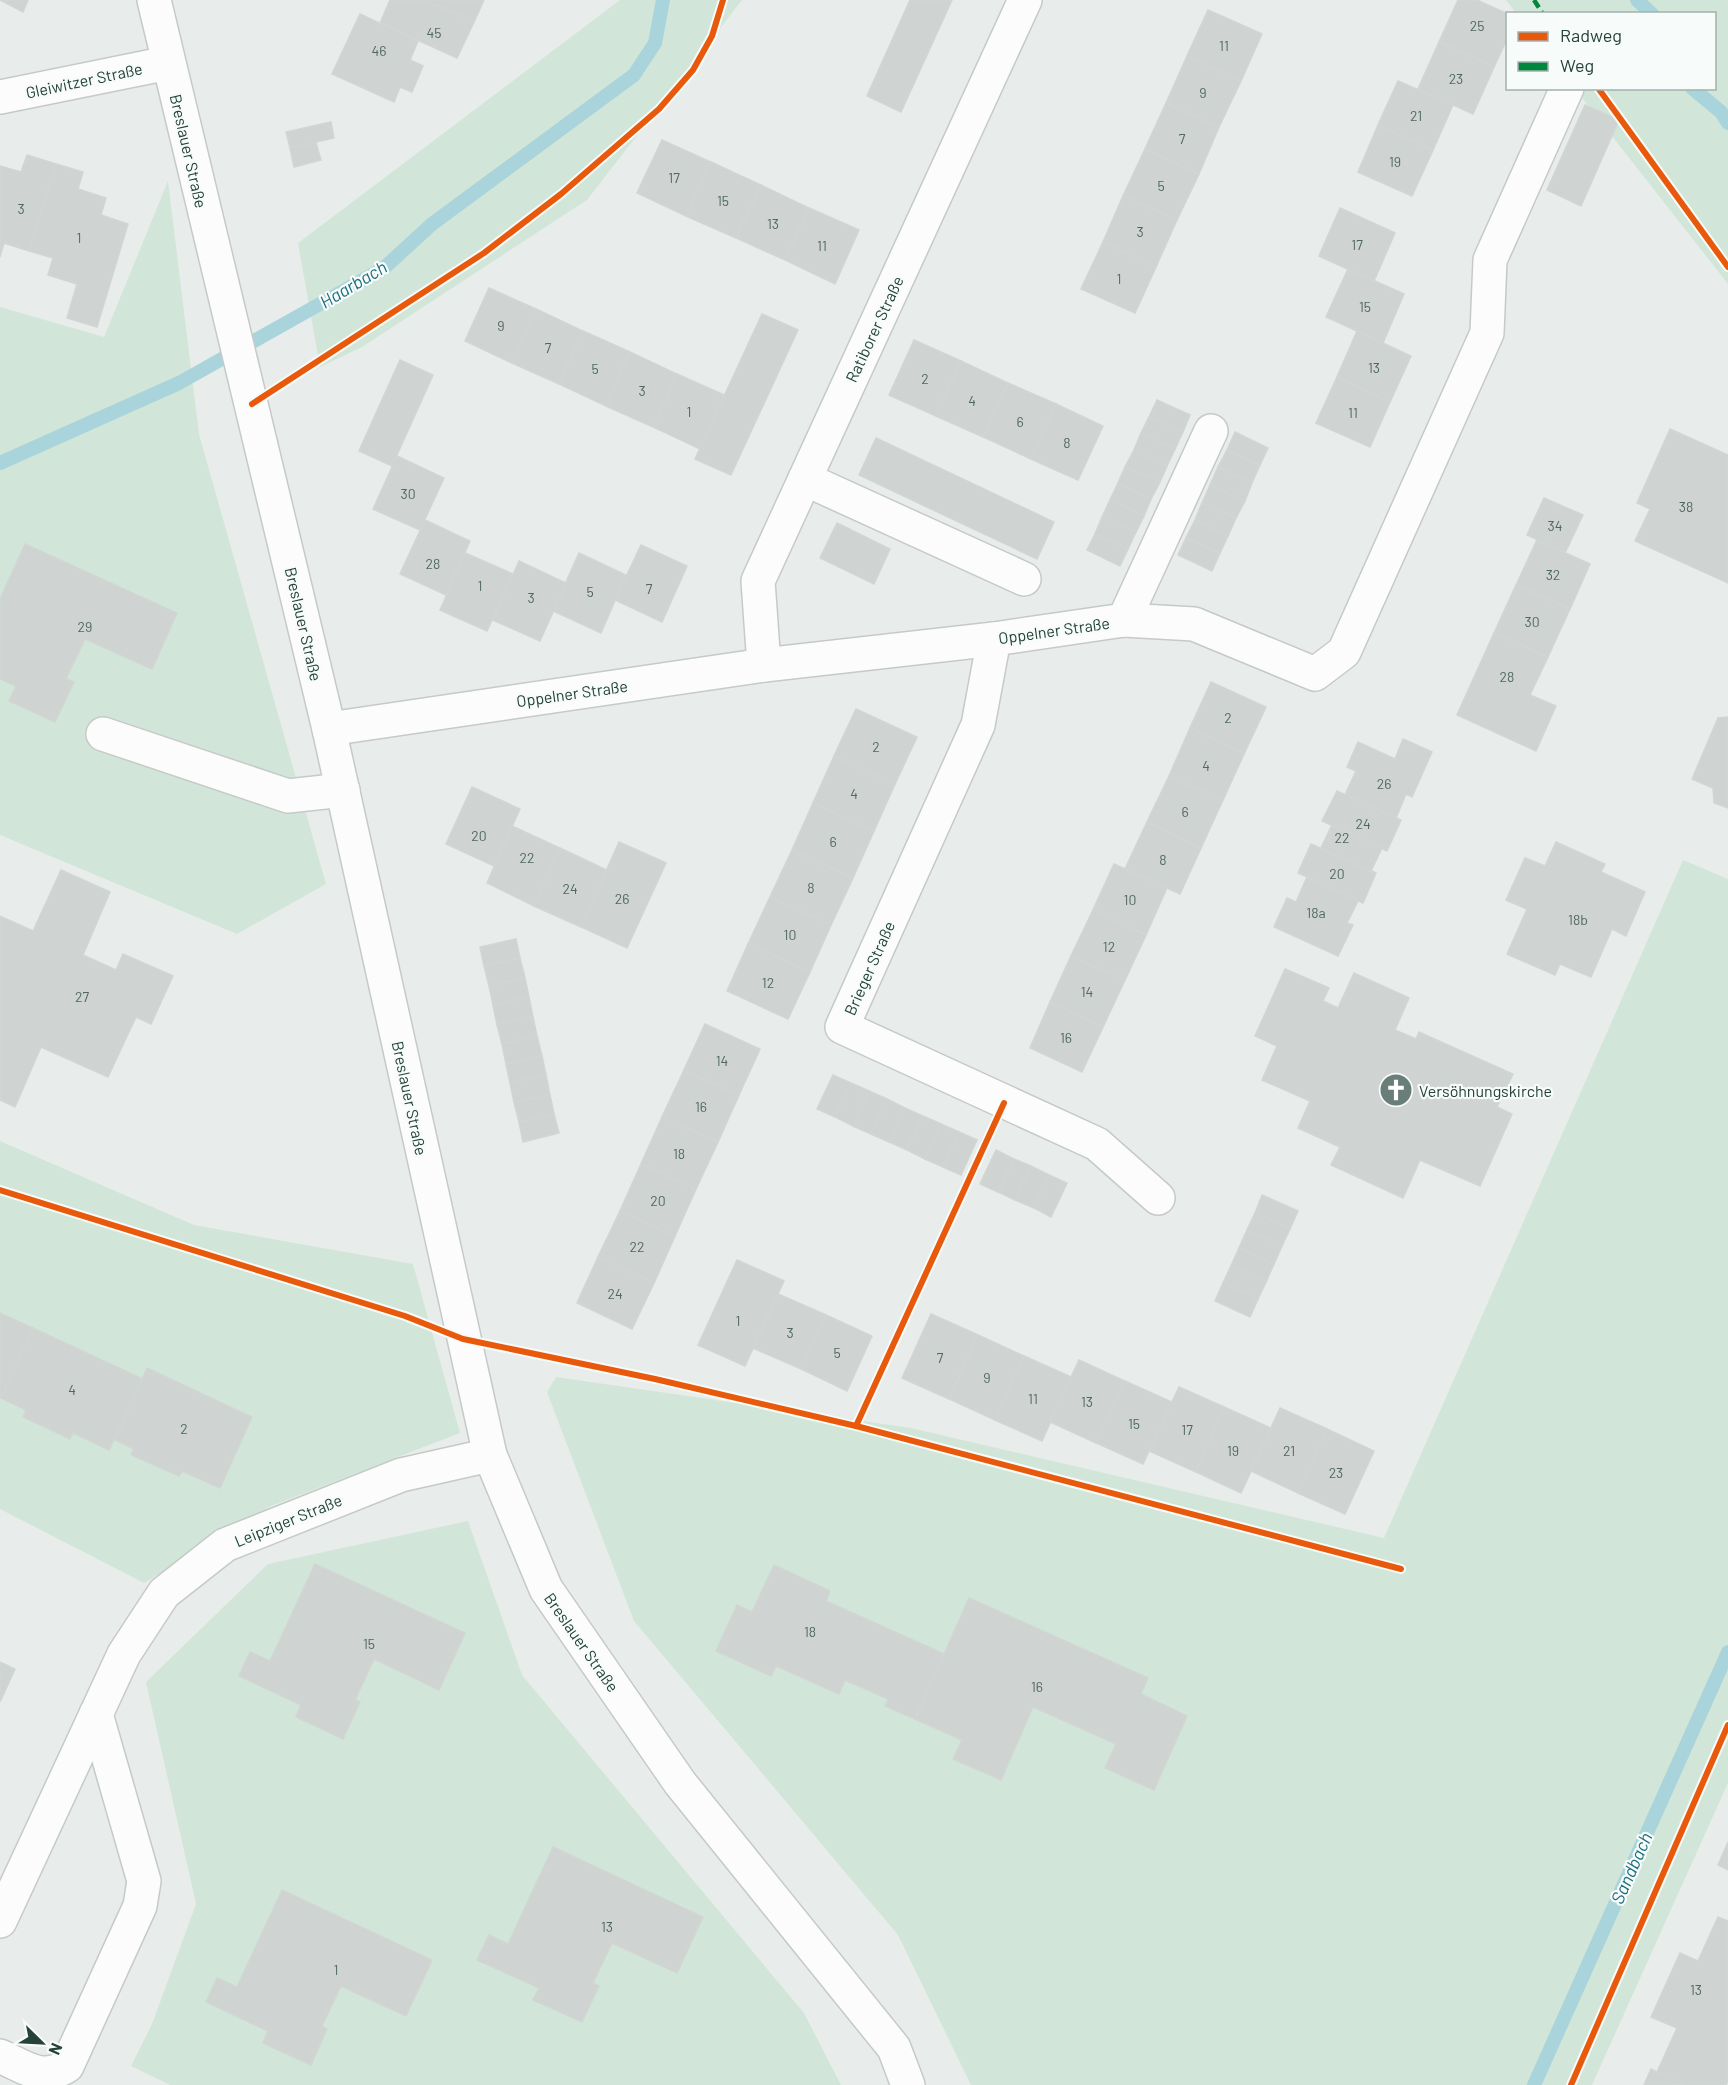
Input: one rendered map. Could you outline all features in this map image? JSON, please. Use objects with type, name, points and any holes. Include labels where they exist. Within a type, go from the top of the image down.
[{"type":"street","name":"Breslauer Straße","points":[[154,0],[329,729],[490,1455],[546,1589],[680,1783],[894,2048],[908,2085]]},
{"type":"street","name":"Ratiborer Straße","points":[[764,665],[758,581],[1025,0]]},
{"type":"street","name":"Gleiwitzer Straße","points":[[0,98],[168,63]]},
{"type":"street","name":"Oppelner Straße","points":[[329,729],[764,665],[994,639],[1124,620],[1194,624],[1315,674],[1344,652],[1487,333],[1490,260],[1566,90]]},
{"type":"street","points":[[1124,620],[1211,431]]},
{"type":"street","points":[[805,479],[1024,579]]},
{"type":"street","name":"Brieger Straße","points":[[994,639],[978,725],[842,1027],[1097,1144],[1158,1198]]},
{"type":"street","points":[[103,734],[288,796],[343,790]]},
{"type":"street","name":"Leipziger Straße","points":[[0,1921],[123,1654],[164,1593],[225,1545],[401,1475],[490,1455]]},
{"type":"street","points":[[0,2056],[37,2073],[53,2074],[67,2066],[140,1906],[144,1881],[96,1714]]},
{"type":"green space","points":[[620,0],[742,0],[587,200],[362,347],[320,367],[298,243]]},
{"type":"green space","points":[[1506,0],[1728,0],[1728,284],[1576,90],[1716,90],[1716,12],[1515,12]]},
{"type":"green space","points":[[168,181],[199,434],[326,884],[237,934],[0,835],[0,307],[104,337]]},
{"type":"green space","points":[[1683,860],[1728,879],[1728,1783],[1592,2085],[971,2085],[898,1935],[634,1621],[547,1392],[556,1377],[911,1428],[1384,1538]]},
{"type":"green space","points":[[0,1141],[194,1225],[413,1264],[460,1433],[271,1506],[144,1583],[0,1509]]},
{"type":"green space","points":[[468,1521],[522,1675],[804,2013],[841,2085],[170,2085],[131,2066],[152,2024],[196,1904],[146,1682],[268,1564]]},
{"type":"building","points":[[0,0],[28,0],[23,12]]},
{"type":"building","points":[[390,0],[426,0],[474,22],[457,58],[380,23]]},
{"type":"building","points":[[426,0],[484,0],[474,22]]},
{"type":"building","points":[[910,0],[952,0],[901,112],[867,96]]},
{"type":"building","points":[[1458,0],[1477,0],[1506,13],[1506,41],[1494,67],[1439,42]]},
{"type":"building","points":[[1208,10],[1262,34],[1241,81],[1187,56]]},
{"type":"building","points":[[360,14],[418,41],[410,60],[423,66],[412,92],[400,87],[394,102],[332,74]]},
{"type":"building","points":[[1439,42],[1494,67],[1473,114],[1418,89]]},
{"type":"building","points":[[1187,56],[1241,81],[1219,127],[1166,103]]},
{"type":"building","points":[[1398,81],[1453,105],[1433,150],[1378,125]]},
{"type":"building","points":[[1166,103],[1219,127],[1199,174],[1145,149]]},
{"type":"building","points":[[1585,105],[1619,120],[1581,206],[1547,190]]},
{"type":"building","points":[[331,122],[334,138],[290,148],[286,132]]},
{"type":"building","points":[[1378,125],[1433,150],[1412,196],[1358,172]]},
{"type":"building","points":[[662,140],[711,162],[686,216],[637,193]]},
{"type":"building","points":[[316,143],[321,160],[294,167],[290,148]]},
{"type":"building","points":[[1145,149],[1199,174],[1177,220],[1123,196]]},
{"type":"building","points":[[27,155],[56,164],[29,251],[4,243],[0,257],[0,166],[21,172]]},
{"type":"building","points":[[711,162],[761,185],[736,238],[686,216]]},
{"type":"building","points":[[56,164],[83,172],[78,189],[106,198],[101,215],[128,224],[97,327],[67,318],[77,284],[48,275],[53,258],[29,251]]},
{"type":"building","points":[[761,185],[809,208],[785,260],[736,238]]},
{"type":"building","points":[[1123,196],[1177,220],[1156,267],[1103,242]]},
{"type":"building","points":[[809,208],[859,230],[835,284],[785,260]]},
{"type":"building","points":[[1340,208],[1395,233],[1374,281],[1319,256]]},
{"type":"building","points":[[1103,242],[1156,267],[1135,313],[1081,289]]},
{"type":"building","points":[[1348,269],[1404,294],[1383,343],[1326,317]]},
{"type":"building","points":[[489,288],[536,309],[512,363],[465,341]]},
{"type":"building","points":[[536,309],[583,331],[559,384],[512,363]]},
{"type":"building","points":[[762,314],[798,330],[731,475],[695,459]]},
{"type":"building","points":[[583,331],[630,352],[606,406],[559,384]]},
{"type":"building","points":[[1357,331],[1411,356],[1390,402],[1337,377]]},
{"type":"building","points":[[914,340],[961,361],[936,416],[889,395]]},
{"type":"building","points":[[630,352],[677,374],[653,427],[606,406]]},
{"type":"building","points":[[400,360],[433,375],[392,466],[359,451]]},
{"type":"building","points":[[961,361],[1008,383],[983,437],[936,416]]},
{"type":"building","points":[[677,374],[724,395],[700,449],[653,427]]},
{"type":"building","points":[[1337,377],[1390,402],[1370,447],[1316,423]]},
{"type":"building","points":[[1008,383],[1056,404],[1031,459],[983,437]]},
{"type":"building","points":[[1157,400],[1190,415],[1183,432],[1149,417]]},
{"type":"building","points":[[1056,404],[1103,426],[1078,480],[1031,459]]},
{"type":"building","points":[[1149,417],[1183,432],[1175,449],[1141,433]]},
{"type":"building","points":[[1670,429],[1728,455],[1728,583],[1635,541],[1650,509],[1637,503]]},
{"type":"building","points":[[1235,432],[1268,448],[1260,465],[1227,450]]},
{"type":"building","points":[[1141,433],[1175,449],[1167,466],[1134,450]]},
{"type":"building","points":[[876,438],[1054,522],[1037,559],[859,475]]},
{"type":"building","points":[[1134,450],[1167,466],[1160,482],[1125,467]]},
{"type":"building","points":[[1227,450],[1260,465],[1252,483],[1218,467]]},
{"type":"building","points":[[397,456],[444,478],[420,530],[373,509]]},
{"type":"building","points":[[1125,467],[1160,482],[1151,499],[1118,483]]},
{"type":"building","points":[[1218,467],[1252,483],[1245,501],[1210,485]]},
{"type":"building","points":[[1118,483],[1151,499],[1144,516],[1110,500]]},
{"type":"building","points":[[1210,485],[1245,501],[1236,518],[1202,503]]},
{"type":"building","points":[[1544,498],[1583,515],[1565,553],[1527,535]]},
{"type":"building","points":[[1110,500],[1144,516],[1136,532],[1102,517]]},
{"type":"building","points":[[1202,503],[1236,518],[1228,536],[1195,520]]},
{"type":"building","points":[[1102,517],[1136,532],[1128,549],[1095,534]]},
{"type":"building","points":[[425,520],[470,541],[446,595],[400,574]]},
{"type":"building","points":[[1195,520],[1228,536],[1220,553],[1186,538]]},
{"type":"building","points":[[837,523],[890,549],[874,584],[820,558]]},
{"type":"building","points":[[1095,534],[1128,549],[1120,566],[1087,550]]},
{"type":"building","points":[[1186,538],[1220,553],[1212,571],[1178,555]]},
{"type":"building","points":[[1537,540],[1590,564],[1570,609],[1516,585]]},
{"type":"building","points":[[25,544],[177,613],[152,669],[85,639],[66,679],[74,682],[55,722],[9,701],[16,686],[0,679],[0,599]]},
{"type":"building","points":[[641,545],[687,566],[662,622],[615,600]]},
{"type":"building","points":[[465,553],[513,574],[487,631],[440,610]]},
{"type":"building","points":[[579,553],[626,575],[601,633],[553,611]]},
{"type":"building","points":[[519,561],[566,583],[540,641],[493,620]]},
{"type":"building","points":[[1516,585],[1570,609],[1548,657],[1494,633]]},
{"type":"building","points":[[1494,633],[1548,657],[1530,695],[1556,706],[1536,751],[1457,715]]},
{"type":"building","points":[[1211,682],[1266,707],[1244,754],[1190,728]]},
{"type":"building","points":[[856,709],[917,737],[895,784],[834,756]]},
{"type":"building","points":[[1728,717],[1728,808],[1714,803],[1713,788],[1692,779],[1718,718]]},
{"type":"building","points":[[1190,728],[1244,754],[1223,800],[1169,776]]},
{"type":"building","points":[[1403,739],[1432,752],[1412,797],[1406,794],[1396,818],[1345,795],[1356,771],[1347,767],[1358,742],[1395,759]]},
{"type":"building","points":[[834,756],[895,784],[874,831],[813,803]]},
{"type":"building","points":[[1169,776],[1223,800],[1201,848],[1147,822]]},
{"type":"building","points":[[472,787],[520,809],[494,866],[446,844]]},
{"type":"building","points":[[1337,791],[1401,820],[1387,851],[1322,821]]},
{"type":"building","points":[[813,803],[874,831],[853,878],[792,850]]},
{"type":"building","points":[[1147,822],[1201,848],[1180,894],[1125,869]]},
{"type":"building","points":[[1332,825],[1382,848],[1371,871],[1321,848]]},
{"type":"building","points":[[512,826],[560,848],[534,906],[487,883]]},
{"type":"building","points":[[619,842],[666,863],[627,948],[581,927]]},
{"type":"building","points":[[1556,842],[1605,864],[1601,872],[1645,892],[1626,936],[1612,929],[1591,977],[1560,964],[1555,975],[1507,954],[1527,909],[1506,900],[1525,858],[1545,866]]},
{"type":"building","points":[[1311,844],[1376,873],[1363,903],[1298,873]]},
{"type":"building","points":[[560,848],[607,870],[581,927],[534,906]]},
{"type":"building","points":[[792,850],[853,878],[831,925],[770,897]]},
{"type":"building","points":[[1114,864],[1167,888],[1146,935],[1093,910]]},
{"type":"building","points":[[61,870],[110,892],[83,955],[116,970],[123,954],[173,976],[151,1024],[136,1017],[108,1077],[41,1047],[15,1107],[0,1100],[0,916],[33,931]]},
{"type":"building","points":[[1307,877],[1358,901],[1347,923],[1353,925],[1338,956],[1274,927],[1287,898],[1296,902]]},
{"type":"building","points":[[770,897],[831,925],[810,972],[748,944]]},
{"type":"building","points":[[1093,910],[1146,935],[1125,980],[1071,956]]},
{"type":"building","points":[[516,939],[520,958],[484,966],[480,947]]},
{"type":"building","points":[[748,944],[810,972],[788,1019],[727,991]]},
{"type":"building","points":[[1071,956],[1125,980],[1103,1027],[1050,1002]]},
{"type":"building","points":[[520,958],[525,978],[489,986],[484,966]]},
{"type":"building","name":"Versöhnungskirche","points":[[1285,969],[1329,988],[1323,1001],[1338,1008],[1354,973],[1409,998],[1395,1030],[1416,1039],[1419,1032],[1513,1074],[1497,1107],[1512,1114],[1480,1186],[1420,1160],[1403,1198],[1331,1165],[1340,1147],[1298,1128],[1310,1101],[1262,1080],[1277,1046],[1255,1036]]},
{"type":"building","points":[[525,978],[529,997],[493,1005],[489,986]]},
{"type":"building","points":[[529,997],[533,1017],[497,1025],[493,1005]]},
{"type":"building","points":[[1050,1002],[1103,1027],[1082,1072],[1030,1048]]},
{"type":"building","points":[[533,1017],[537,1036],[502,1044],[497,1025]]},
{"type":"building","points":[[705,1024],[760,1049],[739,1095],[684,1070]]},
{"type":"building","points":[[537,1036],[542,1056],[506,1064],[502,1044]]},
{"type":"building","points":[[542,1056],[546,1075],[510,1083],[506,1064]]},
{"type":"building","points":[[684,1070],[739,1095],[718,1142],[662,1117]]},
{"type":"building","points":[[546,1075],[550,1095],[514,1102],[510,1083]]},
{"type":"building","points":[[833,1075],[851,1083],[835,1117],[817,1109]]},
{"type":"building","points":[[851,1083],[869,1091],[853,1126],[835,1117]]},
{"type":"building","points":[[869,1091],[887,1099],[871,1134],[853,1126]]},
{"type":"building","points":[[550,1095],[554,1114],[519,1122],[514,1102]]},
{"type":"building","points":[[887,1099],[905,1108],[889,1142],[871,1134]]},
{"type":"building","points":[[905,1108],[923,1116],[907,1150],[889,1142]]},
{"type":"building","points":[[554,1114],[559,1133],[523,1142],[519,1122]]},
{"type":"building","points":[[923,1116],[941,1124],[925,1159],[907,1150]]},
{"type":"building","points":[[662,1117],[718,1142],[696,1189],[641,1164]]},
{"type":"building","points":[[941,1124],[959,1132],[943,1167],[925,1159]]},
{"type":"building","points":[[959,1132],[977,1140],[961,1175],[943,1167]]},
{"type":"building","points":[[996,1150],[1014,1159],[998,1192],[980,1184]]},
{"type":"building","points":[[1014,1159],[1031,1166],[1015,1200],[998,1192]]},
{"type":"building","points":[[641,1164],[696,1189],[675,1236],[620,1211]]},
{"type":"building","points":[[1031,1166],[1049,1175],[1034,1208],[1015,1200]]},
{"type":"building","points":[[1049,1175],[1067,1183],[1051,1217],[1034,1208]]},
{"type":"building","points":[[1262,1195],[1298,1211],[1290,1229],[1255,1213]]},
{"type":"building","points":[[620,1211],[675,1236],[654,1283],[598,1257]]},
{"type":"building","points":[[1255,1213],[1290,1229],[1282,1246],[1247,1230]]},
{"type":"building","points":[[1247,1230],[1282,1246],[1274,1264],[1239,1248]]},
{"type":"building","points":[[1239,1248],[1274,1264],[1266,1282],[1231,1266]]},
{"type":"building","points":[[598,1257],[654,1283],[632,1329],[577,1303]]},
{"type":"building","points":[[737,1260],[784,1281],[745,1366],[698,1345]]},
{"type":"building","points":[[1231,1266],[1266,1282],[1258,1299],[1223,1283]]},
{"type":"building","points":[[1223,1283],[1258,1299],[1250,1317],[1215,1301]]},
{"type":"building","points":[[778,1294],[826,1315],[801,1369],[753,1348]]},
{"type":"building","points":[[0,1313],[33,1328],[1,1398],[0,1398]]},
{"type":"building","points":[[931,1314],[978,1335],[949,1399],[902,1378]]},
{"type":"building","points":[[826,1315],[872,1336],[847,1391],[801,1369]]},
{"type":"building","points":[[33,1328],[143,1379],[109,1450],[73,1433],[70,1439],[23,1417],[26,1410],[1,1398]]},
{"type":"building","points":[[978,1335],[1024,1356],[995,1420],[949,1399]]},
{"type":"building","points":[[1024,1356],[1071,1377],[1042,1441],[995,1420]]},
{"type":"building","points":[[1079,1360],[1125,1381],[1096,1443],[1050,1422]]},
{"type":"building","points":[[147,1368],[252,1417],[220,1488],[182,1471],[179,1476],[131,1455],[134,1449],[115,1440]]},
{"type":"building","points":[[1125,1381],[1172,1402],[1143,1464],[1096,1443]]},
{"type":"building","points":[[1179,1387],[1224,1407],[1196,1472],[1149,1451]]},
{"type":"building","points":[[1224,1407],[1271,1428],[1241,1493],[1196,1472]]},
{"type":"building","points":[[1280,1408],[1327,1429],[1298,1493],[1251,1471]]},
{"type":"building","points":[[1327,1429],[1374,1451],[1345,1514],[1298,1493]]},
{"type":"building","points":[[315,1564],[465,1633],[439,1690],[374,1659],[355,1700],[360,1702],[343,1739],[296,1717],[301,1705],[239,1676],[250,1652],[270,1661]]},
{"type":"building","points":[[774,1565],[830,1591],[826,1601],[944,1654],[915,1719],[885,1706],[888,1699],[845,1680],[839,1694],[776,1666],[771,1676],[716,1651],[737,1605],[752,1612]]},
{"type":"building","points":[[969,1598],[1148,1678],[1141,1694],[1187,1716],[1154,1790],[1105,1768],[1116,1744],[1033,1707],[1001,1780],[953,1759],[962,1740],[915,1719]]},
{"type":"building","points":[[0,1662],[15,1669],[0,1702]]},
{"type":"building","points":[[1728,1842],[1728,1870],[1718,1865]]},
{"type":"building","points":[[553,1847],[703,1917],[677,1973],[612,1943],[593,1983],[599,1986],[582,2022],[533,2000],[539,1988],[477,1960],[489,1935],[508,1944]]},
{"type":"building","points":[[282,1890],[432,1960],[406,2016],[341,1986],[322,2026],[327,2029],[311,2065],[263,2043],[268,2031],[206,2002],[217,1978],[237,1987]]},
{"type":"building","points":[[1718,1917],[1728,1921],[1728,2081],[1726,2085],[1686,2085],[1657,2072],[1677,2028],[1651,2017],[1680,1953],[1698,1961]]},
{"type":"building","points":[[1651,2069],[1657,2072],[1686,2085],[1644,2085]]},
{"type":"waterway","name":"Haarbach","points":[[0,463],[179,383],[384,268],[432,224],[634,75],[655,43],[663,0]]},
{"type":"waterway","name":"Sandbach","points":[[1637,0],[1650,12]]},
{"type":"waterway","name":"Sandbach","points":[[1694,90],[1721,112],[1728,123]]},
{"type":"waterway","name":"Sandbach","points":[[1534,2085],[1728,1652]]},
{"type":"marked path","points":[[1534,0],[1542,12]]},
{"type":"cycle path","points":[[252,404],[484,253],[561,194],[659,109],[693,70],[712,36],[723,0]]},
{"type":"cycle path","points":[[1599,90],[1728,267]]},
{"type":"cycle path","points":[[856,1426],[1004,1103]]},
{"type":"cycle path","points":[[0,1190],[405,1316],[463,1339],[655,1379],[856,1426],[1401,1569]]},
{"type":"cycle path","points":[[1571,2085],[1728,1725]]},
{"type":"place","name":"Versöhnungskirche","points":[[1396,1090]]}]
